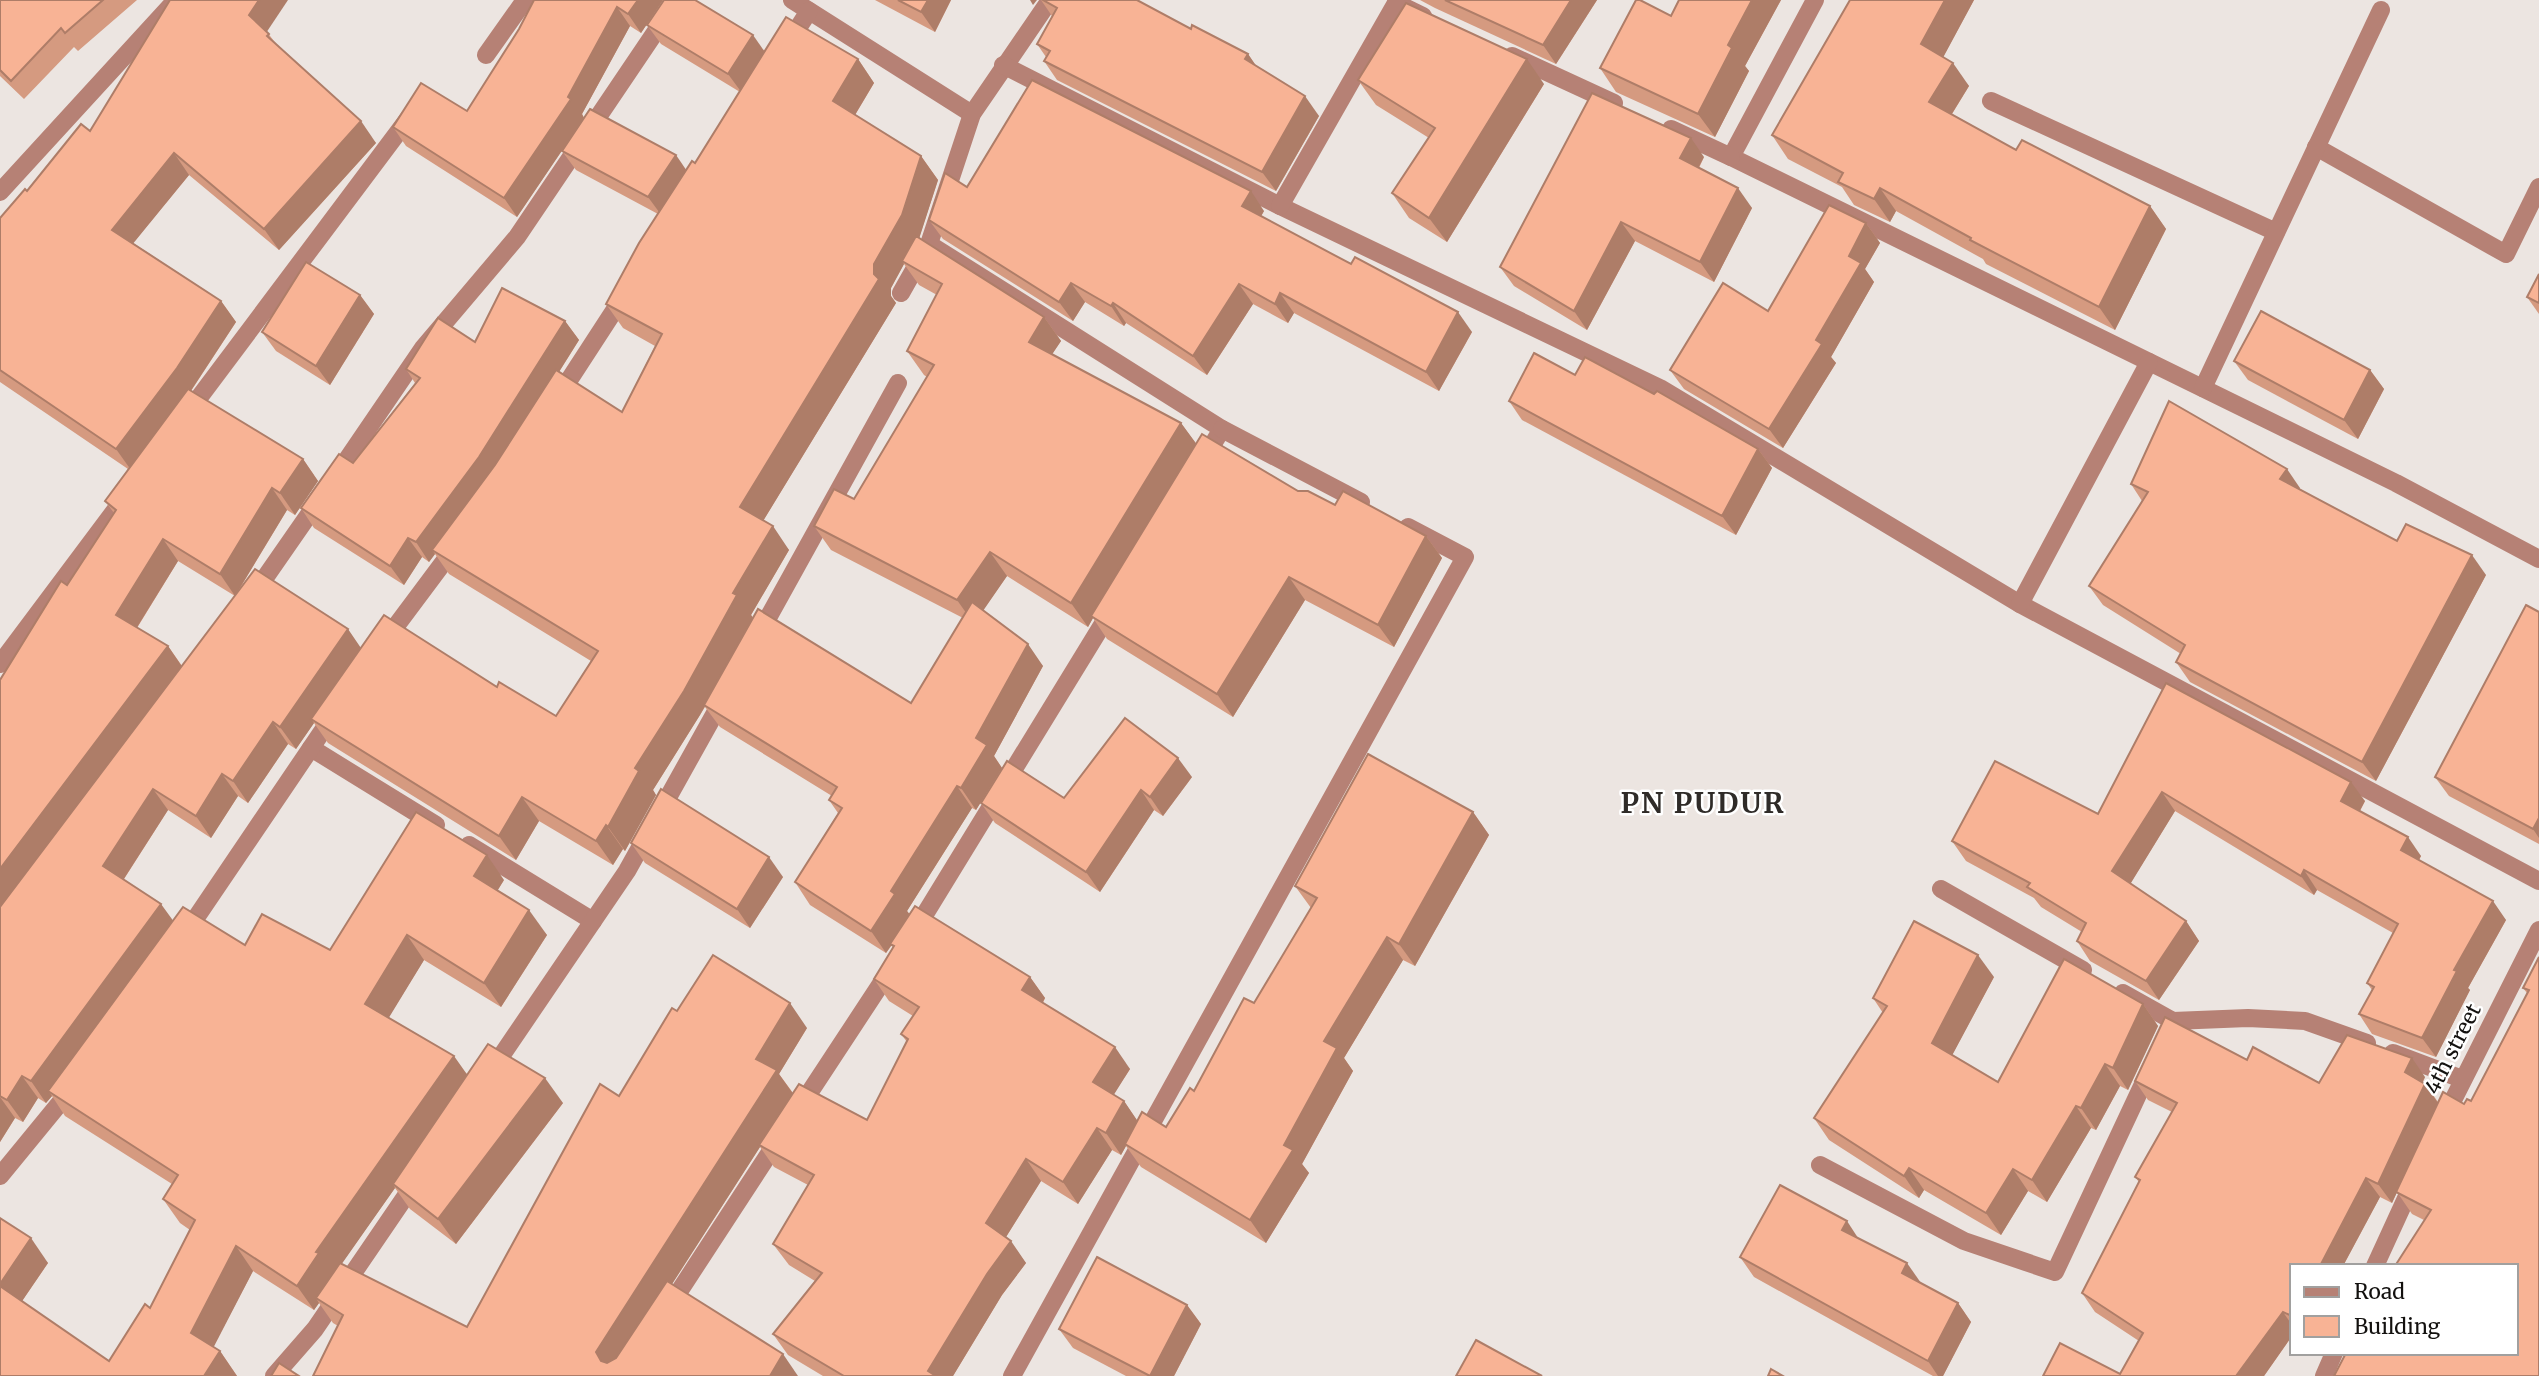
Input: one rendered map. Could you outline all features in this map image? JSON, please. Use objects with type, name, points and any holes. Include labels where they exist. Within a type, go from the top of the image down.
[{"type":"street","points":[[0,192],[176,0]]},
{"type":"street","points":[[486,55],[525,0]]},
{"type":"street","points":[[241,611],[423,348],[517,237],[677,0]]},
{"type":"street","points":[[792,0],[972,114]]},
{"type":"street","points":[[901,293],[929,244],[972,114],[1050,0]]},
{"type":"street","points":[[1731,157],[1815,0]]},
{"type":"street","points":[[1280,206],[1396,1],[1445,26]]},
{"type":"street","points":[[2203,388],[2381,10]]},
{"type":"street","points":[[779,57],[808,11]]},
{"type":"street","points":[[1495,49],[1632,111]]},
{"type":"street","points":[[1003,65],[1280,206],[1660,388],[2020,604],[2539,881]]},
{"type":"street","points":[[1991,100],[2276,232]]},
{"type":"street","points":[[174,432],[414,111]]},
{"type":"street","points":[[1657,123],[2396,483],[2539,559]]},
{"type":"street","points":[[2316,147],[2506,254],[2539,187]]},
{"type":"street","points":[[929,244],[1222,429],[1465,557],[1013,1376]]},
{"type":"street","points":[[547,414],[636,276]]},
{"type":"street","points":[[2020,604],[2148,362]]},
{"type":"street","points":[[749,651],[898,383]]},
{"type":"street","points":[[1194,475],[1222,429]]},
{"type":"street","points":[[0,664],[141,476]]},
{"type":"street","points":[[377,651],[468,528]]},
{"type":"street","points":[[654,1329],[902,950],[1122,593]]},
{"type":"street","points":[[477,1091],[628,871],[736,676]]},
{"type":"street","points":[[174,949],[346,695]]},
{"type":"street","points":[[311,748],[593,922]]},
{"type":"street","points":[[1941,889],[2170,1028],[2248,1018],[2305,1021],[2462,1079]]},
{"type":"street","name":"4th street","points":[[2433,1141],[2539,930]]},
{"type":"street","points":[[1820,1165],[1964,1241],[2055,1272],[2155,1059]]},
{"type":"street","points":[[0,1176],[85,1070]]},
{"type":"street","points":[[2376,1264],[2421,1166]]},
{"type":"street","points":[[274,1376],[315,1328],[423,1170]]},
{"type":"street","points":[[2324,1376],[2333,1355]]},
{"type":"building","points":[[0,0],[103,0],[65,33],[61,28],[11,81],[0,70]]},
{"type":"building","points":[[170,0],[259,0],[249,15],[269,34],[267,36],[361,121],[264,229],[174,153],[112,230],[221,301],[177,368],[116,449],[0,370],[0,218],[25,189],[27,191],[81,124],[90,131]]},
{"type":"building","points":[[534,0],[638,0],[628,14],[617,7],[568,97],[571,99],[504,198],[393,127],[421,83],[467,111],[519,29]]},
{"type":"building","points":[[664,0],[695,0],[753,35],[728,74],[647,25]]},
{"type":"building","points":[[898,0],[928,0],[921,12]]},
{"type":"building","points":[[1043,0],[1137,0],[1191,29],[1192,25],[1248,54],[1245,59],[1305,96],[1262,172],[1044,61],[1050,51],[1037,44],[1057,8]]},
{"type":"building","points":[[1445,0],[1571,0],[1543,45]]},
{"type":"building","points":[[1636,0],[1671,16],[1679,0],[1752,0],[1728,45],[1732,48],[1698,114],[1600,68]]},
{"type":"building","points":[[1850,0],[1945,0],[1921,44],[1953,63],[1929,102],[2016,150],[2022,140],[2150,206],[2099,307],[1970,240],[1971,238],[1880,188],[1874,199],[1838,182],[1843,173],[1772,135]]},
{"type":"building","points":[[1406,3],[1527,59],[1429,218],[1392,193],[1435,128],[1358,80]]},
{"type":"building","points":[[786,17],[858,59],[833,101],[921,156],[902,215],[874,264],[874,274],[879,279],[740,507],[773,526],[733,593],[737,595],[684,691],[635,768],[639,771],[608,827],[606,825],[596,841],[522,797],[499,836],[311,719],[384,615],[497,687],[499,682],[556,716],[598,651],[432,550],[495,465],[556,370],[622,412],[662,334],[606,304],[639,243],[692,161],[695,163]]},
{"type":"building","points":[[1032,80],[1251,191],[1242,206],[1351,264],[1355,257],[1458,312],[1426,372],[1280,293],[1275,304],[1239,284],[1193,356],[1113,303],[1111,306],[1071,283],[1059,302],[929,220],[945,173],[967,187]]},
{"type":"building","points":[[1592,93],[1691,138],[1680,158],[1738,188],[1700,262],[1621,222],[1574,311],[1500,267]]},
{"type":"building","points":[[590,109],[676,155],[648,197],[562,151]]},
{"type":"building","points":[[1829,205],[1866,223],[1849,256],[1861,263],[1816,340],[1822,344],[1769,429],[1670,370],[1723,283],[1768,311]]},
{"type":"building","points":[[916,236],[1044,317],[1029,342],[1181,423],[1071,603],[990,552],[957,600],[814,526],[834,489],[854,499],[934,365],[907,351],[942,284],[902,261]]},
{"type":"building","points":[[306,262],[360,295],[316,366],[262,332]]},
{"type":"building","points":[[2539,274],[2539,303],[2527,297]]},
{"type":"building","points":[[502,288],[565,321],[479,457],[416,542],[408,538],[390,566],[301,508],[339,454],[353,463],[420,378],[406,369],[438,318],[475,342]]},
{"type":"building","points":[[2261,311],[2370,370],[2344,420],[2234,361]]},
{"type":"building","points":[[1534,353],[1575,375],[1585,357],[1654,394],[1657,391],[1758,449],[1722,516],[1509,401]]},
{"type":"building","points":[[188,389],[303,459],[280,493],[272,488],[220,574],[163,539],[116,615],[168,646],[0,869],[0,680],[61,581],[67,585],[116,510],[105,501]]},
{"type":"building","points":[[2169,401],[2287,469],[2280,479],[2397,541],[2406,524],[2472,555],[2362,762],[2176,662],[2185,645],[2089,586],[2148,492],[2131,484]]},
{"type":"building","points":[[1202,434],[1298,491],[1308,491],[1335,505],[1343,491],[1426,536],[1378,625],[1289,577],[1217,694],[1091,616]]},
{"type":"building","points":[[255,569],[348,629],[280,727],[273,722],[233,781],[222,774],[196,816],[153,789],[103,866],[161,904],[31,1081],[22,1076],[7,1100],[0,1096],[0,907]]},
{"type":"building","points":[[972,602],[1028,644],[976,738],[987,745],[961,788],[957,786],[891,891],[895,894],[871,931],[795,882],[842,808],[829,800],[837,787],[704,705],[758,609],[911,703]]},
{"type":"building","points":[[2526,605],[2539,612],[2539,818],[2533,829],[2435,777]]},
{"type":"building","points":[[2166,683],[2351,782],[2341,801],[2408,837],[2401,850],[2493,901],[2454,970],[2457,971],[2422,1038],[2359,1014],[2374,987],[2367,983],[2398,924],[2304,870],[2301,876],[2162,792],[2112,871],[2186,921],[2146,981],[2077,941],[2086,923],[2027,887],[2030,883],[1952,841],[1995,761],[2098,814]]},
{"type":"building","points":[[1125,718],[1178,758],[1150,797],[1141,790],[1086,872],[981,803],[1007,761],[1064,798]]},
{"type":"building","points":[[1368,754],[1473,812],[1399,944],[1387,937],[1324,1041],[1337,1048],[1284,1145],[1293,1150],[1250,1220],[1125,1144],[1142,1112],[1166,1127],[1190,1088],[1194,1091],[1244,998],[1254,1003],[1317,898],[1295,886]]},
{"type":"building","points":[[661,789],[769,857],[737,909],[631,843]]},
{"type":"building","points":[[416,812],[487,855],[474,876],[529,910],[484,983],[407,935],[365,1004],[454,1056],[316,1252],[319,1253],[297,1286],[236,1246],[191,1333],[220,1351],[204,1376],[0,1376],[0,1286],[109,1361],[145,1304],[150,1308],[195,1220],[163,1199],[178,1175],[48,1091],[183,907],[245,945],[262,914],[330,950]]},
{"type":"building","points":[[915,906],[1030,977],[1022,990],[1115,1047],[1093,1082],[1124,1101],[1106,1133],[1097,1128],[1063,1182],[1026,1159],[986,1223],[1011,1241],[987,1274],[928,1371],[936,1376],[844,1376],[773,1334],[822,1273],[773,1244],[814,1175],[759,1145],[799,1084],[867,1120],[908,1039],[901,1034],[919,1007],[874,979],[894,946],[890,944]]},
{"type":"building","points":[[1914,921],[1978,955],[1932,1043],[1998,1082],[2064,959],[2143,1004],[2113,1068],[2105,1064],[2081,1108],[2076,1106],[2032,1180],[2013,1169],[1986,1213],[1909,1168],[1904,1176],[1814,1118],[1887,1006],[1873,998]]},
{"type":"building","points":[[713,955],[790,1003],[756,1059],[777,1070],[596,1352],[601,1361],[607,1363],[616,1358],[667,1281],[783,1354],[770,1376],[313,1376],[343,1315],[316,1298],[340,1263],[467,1327],[600,1084],[619,1096],[672,1008],[677,1011]]},
{"type":"building","points":[[2539,957],[2539,1376],[2334,1376],[2345,1355],[2518,1355],[2518,1264],[2396,1264],[2431,1210],[2396,1192],[2443,1092],[2464,1104],[2467,1099],[2471,1101],[2529,990],[2523,988]]},
{"type":"building","points":[[2165,1017],[2247,1060],[2253,1047],[2319,1083],[2347,1035],[2412,1058],[2405,1072],[2425,1084],[2378,1184],[2366,1178],[2321,1264],[2290,1264],[2290,1315],[2283,1312],[2236,1376],[2043,1376],[2060,1343],[2120,1374],[2143,1333],[2082,1293],[2140,1180],[2135,1177],[2177,1103],[2135,1081]]},
{"type":"building","points":[[488,1044],[545,1078],[438,1219],[393,1184]]},
{"type":"building","points":[[1780,1185],[1847,1221],[1842,1230],[1907,1263],[1902,1273],[1958,1303],[1928,1361],[1740,1257]]},
{"type":"building","points":[[0,1218],[31,1238],[0,1284]]},
{"type":"building","points":[[1097,1257],[1187,1305],[1150,1376],[1059,1329]]},
{"type":"building","points":[[1476,1340],[1542,1376],[1456,1376]]},
{"type":"building","points":[[279,1363],[299,1376],[271,1376]]},
{"type":"building","points":[[1771,1369],[1783,1376],[1768,1376]]},
{"type":"district","name":"PN PUDUR","points":[[1703,803]]}]
